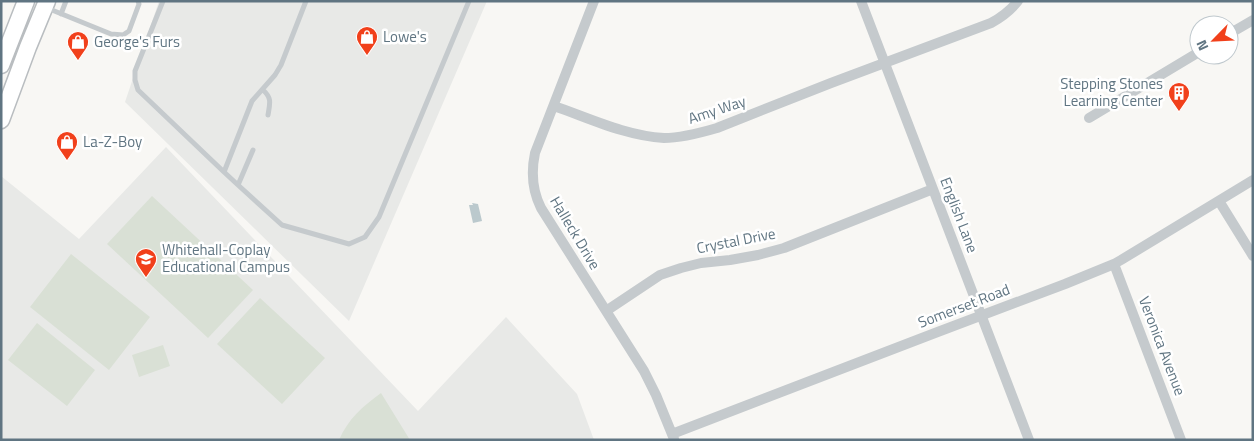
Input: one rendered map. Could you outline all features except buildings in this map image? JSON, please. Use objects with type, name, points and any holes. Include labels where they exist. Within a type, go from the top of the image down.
[{"type":"highway","points":[[1,65],[9,36],[26,1]]},
{"type":"highway","points":[[1,120],[46,4]]},
{"type":"street","name":"Halleck Drive","points":[[594,1],[535,153],[532,176],[534,189],[541,208],[644,371],[673,437]]},
{"type":"street","name":"English Lane","points":[[861,1],[1029,440]]},
{"type":"street","points":[[885,63],[991,23],[1006,14],[1018,1]]},
{"type":"street","points":[[1239,28],[1253,20]]},
{"type":"street","points":[[1089,118],[1189,58]]},
{"type":"street","name":"Amy Way","points":[[554,106],[619,129],[664,138],[676,137],[717,128],[885,63]]},
{"type":"street","name":"Somerset Road","points":[[673,437],[1114,264],[1253,180]]},
{"type":"street","name":"Crystal Drive","points":[[606,312],[660,275],[701,263],[758,255],[784,248],[934,189]]},
{"type":"street","points":[[1219,201],[1253,256]]},
{"type":"street","name":"Veronica Avenue","points":[[1114,264],[1182,440]]},
{"type":"lane","points":[[61,14],[66,1]]},
{"type":"lane","points":[[46,4],[61,14],[111,34],[123,35],[129,31],[139,4],[138,1]]},
{"type":"lane","points":[[163,1],[135,71],[138,90],[282,226],[349,244],[364,237],[379,217],[469,1]]},
{"type":"lane","points":[[224,172],[252,101],[275,75],[281,65],[306,1]]},
{"type":"lane","points":[[262,90],[268,94],[270,103],[268,115]]},
{"type":"lane","points":[[238,185],[253,150]]},
{"type":"shaded area","points":[[159,1],[487,1],[349,321],[125,102]]},
{"type":"shaded area","name":"Whitehall-Coplay Educational Campus","points":[[166,147],[418,411],[506,317],[577,394],[594,440],[1,440],[1,176],[79,239]]},
{"type":"shaded area","points":[[152,196],[253,290],[208,338],[107,244]]},
{"type":"shaded area","points":[[472,203],[478,204],[482,221],[473,223],[469,205],[473,205]]},
{"type":"shaded area","points":[[71,254],[150,317],[109,370],[30,307]]},
{"type":"shaded area","points":[[260,298],[325,358],[282,404],[217,344]]},
{"type":"shaded area","points":[[37,323],[95,370],[67,406],[8,360]]},
{"type":"shaded area","points":[[163,345],[170,366],[139,377],[132,355]]},
{"type":"shaded area","points":[[381,393],[410,440],[339,440],[357,414]]},
{"type":"place","name":"Lowe's","points":[[367,56]]},
{"type":"place","name":"George's Furs","points":[[78,61]]},
{"type":"place","name":"Stepping Stones Learning Center","points":[[1179,112]]},
{"type":"place","name":"La-Z-Boy","points":[[67,161]]},
{"type":"place","name":"Whitehall-Coplay Educational Campus","points":[[146,278]]}]
